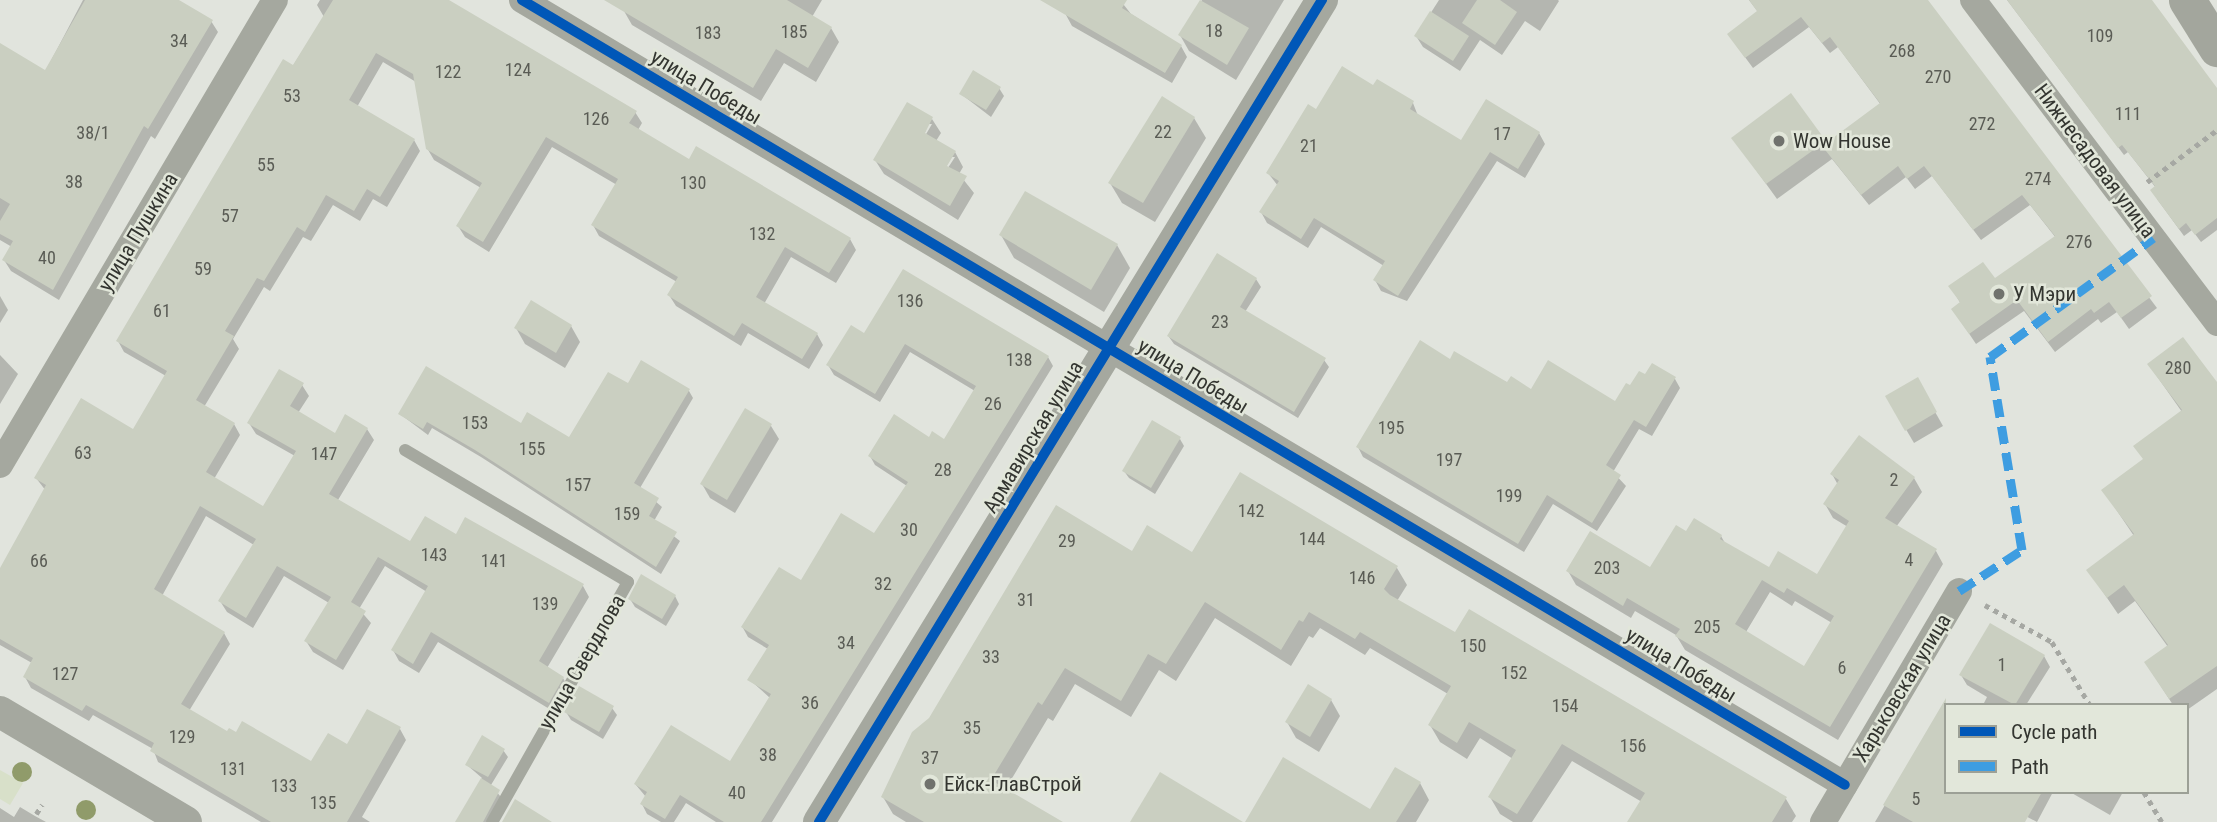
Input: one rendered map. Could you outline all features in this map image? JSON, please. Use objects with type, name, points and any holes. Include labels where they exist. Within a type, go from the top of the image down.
[{"type":"main road","points":[[2187,0],[2217,48]]},
{"type":"street","name":"улица Пушкина","points":[[0,465],[275,0]]},
{"type":"street","name":"улица Победы","points":[[522,0],[1845,785]]},
{"type":"street","name":"Армавирская улица","points":[[819,822],[1322,0]]},
{"type":"street","name":"Нижнесадовая улица","points":[[1973,0],[2217,323]]},
{"type":"street","name":"Харьковская улица","points":[[1823,822],[1959,591]]},
{"type":"street","points":[[0,712],[186,822]]},
{"type":"lane","name":"улица Свердлова","points":[[405,450],[628,582],[492,822]]},
{"type":"path","points":[[2138,189],[2217,130]]},
{"type":"path","points":[[1959,591],[2052,642],[2089,703]]},
{"type":"path","points":[[2145,794],[2162,822]]},
{"type":"path","points":[[36,814],[42,805]]},
{"type":"green space","points":[[0,770],[23,783],[10,805],[0,799]]},
{"type":"building","points":[[85,0],[179,0],[213,20],[148,129],[144,126],[53,290],[2,260],[13,241],[0,234],[0,221],[10,204],[0,198],[0,43],[45,70]]},
{"type":"building","points":[[333,0],[449,0],[637,111],[629,123],[689,159],[696,146],[851,238],[829,273],[785,247],[756,297],[818,333],[802,359],[742,323],[734,336],[667,295],[678,277],[591,225],[618,179],[546,137],[483,242],[456,226],[482,183],[426,149],[413,74],[376,53],[349,100],[415,139],[380,197],[367,189],[354,211],[326,195],[305,232],[297,227],[264,281],[257,278],[225,331],[234,336],[196,400],[235,423],[206,472],[263,506],[296,451],[247,423],[279,369],[304,383],[290,406],[335,433],[345,414],[368,428],[329,494],[410,541],[425,516],[456,534],[465,517],[584,584],[539,661],[564,677],[549,703],[431,632],[413,664],[391,650],[428,586],[378,557],[351,602],[366,611],[336,660],[304,641],[331,597],[277,566],[246,618],[218,601],[256,539],[200,506],[154,589],[225,632],[181,704],[227,731],[229,728],[236,732],[242,721],[311,761],[328,733],[347,744],[367,709],[401,727],[347,822],[271,822],[150,751],[154,743],[86,705],[82,711],[23,677],[33,658],[0,639],[0,568],[46,485],[34,478],[81,398],[133,429],[167,371],[116,341],[283,59],[293,65]]},
{"type":"building","points":[[604,0],[787,0],[832,27],[808,68],[776,49],[753,88]]},
{"type":"building","points":[[1040,0],[1127,0],[1122,8],[1182,45],[1165,73]]},
{"type":"building","points":[[1200,0],[1249,28],[1227,65],[1178,35]]},
{"type":"building","points":[[1477,0],[1500,0],[1517,12],[1495,45],[1462,23]]},
{"type":"building","points":[[1749,0],[1928,0],[2152,296],[2121,318],[2109,302],[2094,313],[2091,309],[2048,342],[2017,300],[1969,334],[1951,309],[1960,302],[1948,286],[1983,262],[1995,278],[2055,236],[2022,195],[1973,230],[1924,166],[1907,179],[1898,166],[1861,195],[1822,146],[1880,103],[1830,37],[1822,43],[1801,17],[1745,58],[1727,34],[1757,11]]},
{"type":"building","points":[[2007,0],[2152,0],[2217,88],[2217,218],[2195,235],[2186,223],[2179,229],[2150,190],[2155,186],[2122,145],[2118,148]]},
{"type":"building","points":[[1430,11],[1469,36],[1453,61],[1414,36]]},
{"type":"building","points":[[1342,66],[1373,85],[1377,79],[1414,101],[1410,109],[1461,140],[1486,99],[1540,132],[1518,169],[1490,152],[1398,296],[1373,280],[1385,261],[1314,218],[1301,239],[1259,212],[1279,181],[1266,173],[1308,104],[1316,109]]},
{"type":"building","points":[[973,70],[1001,87],[986,110],[959,94]]},
{"type":"building","points":[[1791,93],[1826,141],[1766,184],[1731,138]]},
{"type":"building","points":[[1162,96],[1195,117],[1143,203],[1108,183]]},
{"type":"building","points":[[907,102],[933,117],[925,133],[956,151],[947,166],[967,176],[950,206],[873,160]]},
{"type":"building","points":[[1025,191],[1118,244],[1091,290],[999,235]]},
{"type":"building","points":[[1217,253],[1257,278],[1240,307],[1326,358],[1294,412],[1167,336]]},
{"type":"building","points":[[903,269],[1049,356],[761,822],[724,822],[680,795],[665,819],[640,804],[647,792],[634,784],[671,725],[730,761],[771,694],[747,680],[769,645],[741,627],[779,567],[801,580],[841,513],[874,533],[908,482],[868,456],[894,414],[929,437],[932,431],[944,439],[976,386],[905,344],[875,394],[826,365],[851,325],[864,333]]},
{"type":"building","points":[[531,300],[572,325],[556,353],[514,328]]},
{"type":"building","points":[[2183,337],[2217,382],[2217,666],[2169,699],[2144,662],[2168,645],[2124,585],[2107,598],[2086,570],[2134,534],[2101,490],[2143,459],[2133,446],[2182,410],[2147,364]]},
{"type":"building","points":[[1420,340],[1450,359],[1454,351],[1507,382],[1511,376],[1531,389],[1548,360],[1615,401],[1626,383],[1630,385],[1639,371],[1645,374],[1652,363],[1676,377],[1646,427],[1634,420],[1606,465],[1621,475],[1592,523],[1547,495],[1518,544],[1356,447]]},
{"type":"building","points":[[641,360],[690,389],[634,483],[659,498],[649,516],[677,532],[656,567],[475,450],[427,422],[423,429],[398,414],[426,366],[521,423],[527,412],[569,437],[608,372],[628,383]]},
{"type":"building","points":[[1918,377],[1937,412],[1905,431],[1885,396]]},
{"type":"building","points":[[745,408],[772,424],[727,500],[700,484]]},
{"type":"building","points":[[1152,420],[1181,437],[1151,488],[1122,471]]},
{"type":"building","points":[[1859,435],[1915,477],[1885,518],[1937,549],[1830,727],[1675,636],[1680,629],[1627,598],[1623,606],[1566,571],[1590,531],[1650,567],[1676,525],[1686,531],[1694,518],[1722,535],[1720,539],[1769,567],[1778,551],[1817,574],[1849,521],[1823,504],[1839,480],[1830,474]],"holes":[[[1762,580],[1784,593],[1787,588],[1834,616],[1804,666],[1735,624]]]},
{"type":"building","points":[[1240,472],[1398,566],[1384,589],[1390,595],[1455,632],[1469,609],[1787,797],[1772,822],[1627,822],[1645,793],[1562,744],[1517,814],[1488,797],[1516,750],[1469,722],[1457,743],[1428,725],[1451,686],[1360,632],[1355,639],[1309,612],[1303,622],[1299,620],[1281,650],[1205,602],[1166,664],[1148,654],[1121,701],[1065,668],[1042,705],[1038,702],[991,780],[1063,822],[924,822],[881,797],[912,732],[929,718],[1056,505],[1132,551],[1147,525],[1192,552]]},
{"type":"building","points":[[641,574],[676,595],[662,619],[628,599]]},
{"type":"building","points":[[1990,623],[2045,655],[2016,703],[2011,703],[1959,675]]},
{"type":"building","points":[[1308,684],[1332,699],[1310,737],[1285,722]]},
{"type":"building","points":[[579,686],[614,706],[599,732],[564,712]]},
{"type":"building","points":[[1946,698],[1944,794],[2041,794],[2025,822],[1913,822],[1883,805]]},
{"type":"building","points":[[482,735],[505,749],[488,777],[465,765]]},
{"type":"building","points":[[1283,757],[1370,809],[1395,767],[1421,782],[1396,822],[1245,822]]},
{"type":"building","points":[[1160,772],[1243,822],[1130,822]]},
{"type":"building","points":[[481,778],[500,790],[483,822],[455,822]]},
{"type":"building","points":[[515,799],[552,822],[502,822]]},
{"type":"marked path","points":[[1959,591],[2022,550],[1990,357],[2153,238]]},
{"type":"cycle path","points":[[522,0],[1845,785]]},
{"type":"cycle path","points":[[819,822],[1322,0]]},
{"type":"place","name":"Wow House","points":[[1779,141]]},
{"type":"place","name":"У Мэри","points":[[1999,294]]},
{"type":"place","name":"Ейск-ГлавСтрой","points":[[930,784]]}]
